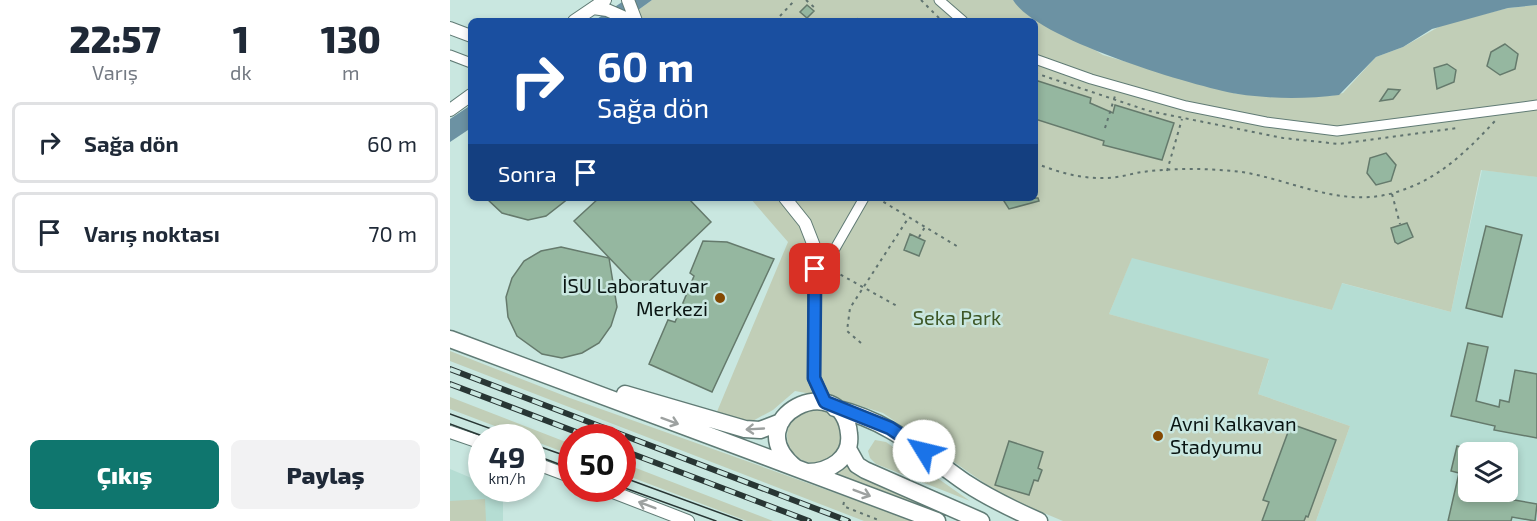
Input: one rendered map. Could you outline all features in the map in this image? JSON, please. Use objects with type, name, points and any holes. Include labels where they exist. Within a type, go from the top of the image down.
[{"type":"main road","points":[[450,339],[937,521]]},
{"type":"main road","points":[[537,372],[599,387],[745,429],[760,430],[781,422]]},
{"type":"main road","points":[[890,428],[866,428],[848,445],[841,460],[832,468],[820,472],[802,470],[786,460],[777,437],[781,422],[793,407],[800,403],[814,400],[860,414],[890,428],[997,502],[1039,521]]},
{"type":"main road","points":[[830,405],[848,426],[848,445],[857,465],[981,521]]},
{"type":"street","points":[[939,0],[959,18]]},
{"type":"street","points":[[578,18],[593,8],[608,6],[630,14]]},
{"type":"street","points":[[450,28],[468,35]]},
{"type":"street","points":[[450,55],[468,62]]},
{"type":"street","points":[[1038,60],[1117,87],[1186,106],[1266,122],[1337,130],[1537,105]]},
{"type":"street","points":[[450,110],[468,97]]},
{"type":"street","points":[[787,201],[811,233],[820,268],[814,378],[800,403]]},
{"type":"street","points":[[820,268],[862,201]]},
{"type":"street","points":[[814,378],[830,405]]},
{"type":"street","points":[[450,432],[468,438]]},
{"type":"street","points":[[636,501],[688,521]]},
{"type":"path","points":[[780,16],[795,0]]},
{"type":"path","points":[[806,0],[816,9]]},
{"type":"path","points":[[921,0],[939,18]]},
{"type":"path","points":[[1105,128],[1117,87]]},
{"type":"path","points":[[1167,171],[1186,106]]},
{"type":"path","points":[[1038,164],[1061,174],[1105,178],[1167,171],[1240,172],[1344,198],[1392,194],[1422,183],[1458,160],[1508,107]]},
{"type":"path","points":[[1392,194],[1400,224]]},
{"type":"path","points":[[882,201],[960,248]]},
{"type":"path","points":[[861,344],[847,331],[850,308],[909,217]]},
{"type":"path","points":[[919,237],[925,226]]},
{"type":"path","points":[[820,268],[864,287],[897,306]]},
{"type":"path","points":[[843,506],[881,521]]},
{"type":"shaded area","points":[[1482,170],[1537,177],[1537,521],[1316,521],[1350,426],[1258,394],[1269,360],[1109,314],[1132,257],[1332,310],[1341,283],[1451,312]]},
{"type":"shaded area","points":[[450,469],[468,477],[468,502],[503,502],[503,521],[450,521]]},
{"type":"green space","name":"Seka Park","points":[[652,0],[1013,0],[1103,55],[1237,94],[1330,96],[1343,93],[1376,57],[1403,47],[1442,25],[1508,8],[1537,5],[1537,177],[1481,170],[1451,312],[1342,283],[1332,310],[1132,258],[1109,314],[1269,359],[1258,394],[1350,426],[1316,521],[1063,521],[1003,496],[883,413],[839,399],[795,391],[773,410],[747,424],[716,414],[788,242],[753,201],[1038,201],[1038,18],[627,18]]},
{"type":"green space","points":[[450,351],[570,398],[914,521],[864,521],[636,433],[636,424],[613,424],[450,361]]},
{"type":"green space","points":[[450,397],[520,424],[489,424],[450,409]]},
{"type":"green space","points":[[814,409],[824,411],[833,417],[839,426],[841,436],[839,446],[833,455],[824,461],[814,463],[804,461],[795,455],[789,446],[787,436],[789,426],[795,417],[804,411]]},
{"type":"green space","points":[[546,434],[558,439],[558,450],[546,445]]},
{"type":"green space","points":[[875,440],[886,442],[970,501],[876,464],[870,458],[868,451]]},
{"type":"green space","points":[[847,466],[858,476],[959,517],[958,519],[835,475]]},
{"type":"green space","points":[[636,468],[773,521],[747,521],[636,479]]},
{"type":"green space","points":[[450,501],[485,502],[486,521],[450,521]]},
{"type":"water","points":[[625,0],[652,0],[627,18],[598,18]]},
{"type":"water","points":[[1013,0],[1537,0],[1537,5],[1508,8],[1432,29],[1403,47],[1376,57],[1339,95],[1288,98],[1238,94],[1153,71],[1082,45],[1051,30],[1038,22],[1038,18],[1027,15]]},
{"type":"water","points":[[468,107],[468,130],[450,142],[450,119]]},
{"type":"building","points":[[807,5],[814,11],[807,18],[800,12]]},
{"type":"building","points":[[1505,44],[1518,54],[1515,69],[1500,75],[1487,66],[1491,52]]},
{"type":"building","points":[[1447,64],[1456,70],[1454,82],[1437,89],[1434,68]]},
{"type":"building","points":[[1038,81],[1091,98],[1090,103],[1113,113],[1115,105],[1174,123],[1162,160],[1103,145],[1104,141],[1038,120]]},
{"type":"building","points":[[1388,89],[1400,90],[1393,99],[1380,101]]},
{"type":"building","points":[[1386,153],[1396,165],[1391,181],[1376,185],[1367,173],[1370,158]]},
{"type":"building","points":[[1038,198],[1039,201],[1009,209],[1004,201],[1038,201]]},
{"type":"building","points":[[489,201],[565,201],[546,216],[528,220],[502,213]]},
{"type":"building","name":"İSU Laboratuvar Merkezi","points":[[596,201],[691,201],[711,222],[640,290],[574,221]]},
{"type":"building","points":[[1407,223],[1413,237],[1398,244],[1395,242],[1391,228]]},
{"type":"building","points":[[1486,226],[1522,235],[1502,317],[1466,308]]},
{"type":"building","points":[[910,234],[925,241],[919,256],[904,250]]},
{"type":"building","name":"İSU Laboratuvar Merkezi","points":[[703,241],[727,242],[774,259],[712,392],[649,364],[668,320],[675,322],[694,276],[690,273]]},
{"type":"building","name":"İSU Laboratuvar Merkezi","points":[[561,247],[609,258],[617,307],[611,326],[599,343],[582,353],[562,358],[542,354],[517,336],[508,317],[506,297],[512,278],[524,261],[541,251]]},
{"type":"building","points":[[1468,343],[1488,347],[1476,401],[1499,407],[1500,400],[1509,402],[1515,370],[1537,374],[1537,438],[1494,430],[1495,426],[1451,416]]},
{"type":"building","points":[[1291,424],[1336,440],[1308,517],[1306,516],[1304,521],[1262,521],[1269,502],[1263,500]]},
{"type":"building","points":[[1009,441],[1043,452],[1038,468],[1042,470],[1038,481],[1034,480],[1029,495],[995,485]]},
{"type":"building","points":[[1457,446],[1458,473],[1451,471]]},
{"type":"building","points":[[1458,477],[1458,502],[1518,501],[1537,504],[1535,521],[1512,517],[1511,521],[1448,521]]},
{"type":"tram line","points":[[450,414],[478,424]]},
{"type":"tram line","points":[[450,424],[468,431]]},
{"type":"tram line","points":[[546,449],[558,453]]},
{"type":"tram line","points":[[546,459],[558,464]]},
{"type":"tram line","points":[[636,482],[742,521]]},
{"type":"tram line","points":[[636,492],[716,521]]},
{"type":"railway","points":[[450,369],[848,521]]},
{"type":"railway","points":[[450,384],[558,425]]},
{"type":"railway","points":[[636,455],[809,521]]},
{"type":"place","name":"İSU Laboratuvar Merkezi","points":[[720,298]]},
{"type":"place","name":"Avni Kalkavan Stadyumu","points":[[1158,436]]},
{"type":"route","points":[[815,269],[814,378],[825,402],[835,408],[860,414],[890,428],[924,451]]}]
